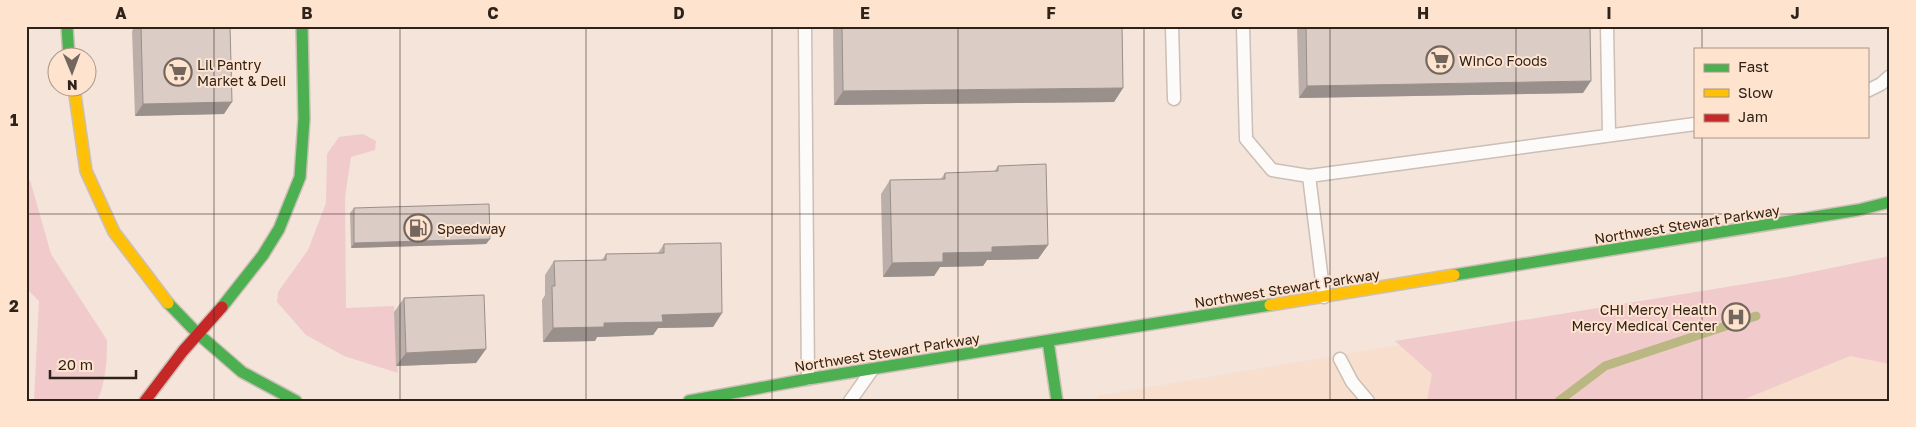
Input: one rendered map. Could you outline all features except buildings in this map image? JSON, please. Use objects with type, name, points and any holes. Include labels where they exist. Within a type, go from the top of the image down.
[{"type":"main road","points":[[67,26],[69,48]]},
{"type":"main road","points":[[145,401],[157,382],[198,333],[239,289],[270,247],[288,209],[300,176],[304,122],[302,26]]},
{"type":"main road","points":[[75,98],[86,170],[114,232],[161,296],[198,333],[242,372],[296,401]]},
{"type":"main road","name":"Northwest Stewart Parkway","points":[[689,401],[808,379],[1858,210],[1890,202]]},
{"type":"main road","points":[[1048,341],[1057,401]]},
{"type":"lane","points":[[805,26],[808,379]]},
{"type":"lane","points":[[1172,26],[1174,99]]},
{"type":"lane","points":[[1243,26],[1246,139],[1272,170],[1309,176],[1694,124]]},
{"type":"lane","points":[[1607,26],[1609,135]]},
{"type":"lane","points":[[1868,90],[1881,84],[1890,76]]},
{"type":"lane","points":[[1309,176],[1324,297]]},
{"type":"lane","points":[[1340,359],[1352,382],[1368,401]]},
{"type":"lane","points":[[850,401],[873,369]]},
{"type":"shaded area","points":[[363,134],[376,141],[375,150],[351,157],[345,197],[346,308],[394,306],[398,373],[344,356],[306,335],[277,302],[278,292],[308,250],[326,203],[327,154],[339,137]]},
{"type":"shaded area","points":[[26,180],[30,180],[51,254],[107,340],[104,379],[97,401],[34,401],[39,301],[26,288]]},
{"type":"shaded area","name":"CHI Mercy Health Mercy Medical Center","points":[[1890,256],[1890,364],[1850,356],[1740,401],[1427,401],[1432,374],[1395,341],[1787,277]]},
{"type":"shaded area","name":"CHI Mercy Health Mercy Medical Center","points":[[1890,258],[1890,401],[1098,401],[1097,396],[1382,348],[1782,286]]},
{"type":"waterway","points":[[1559,401],[1605,366],[1756,316]]},
{"type":"traffic: fast","points":[[67,26],[68,48]]},
{"type":"traffic: fast","points":[[222,307],[263,255],[279,229],[300,177],[304,119],[302,26]]},
{"type":"traffic: fast","points":[[1454,275],[1858,210],[1890,202]]},
{"type":"traffic: fast","points":[[168,303],[197,333],[242,372],[296,401]]},
{"type":"traffic: fast","points":[[689,401],[808,379],[1270,305]]},
{"type":"traffic: fast","points":[[1048,341],[1057,401]]},
{"type":"traffic: slow","points":[[75,98],[86,171],[114,232],[168,303]]},
{"type":"traffic: slow","points":[[1270,305],[1454,275]]},
{"type":"traffic: jam","points":[[145,401],[183,351],[222,307]]},
{"type":"place","name":"WinCo Foods","points":[[1440,60]]},
{"type":"place","name":"Lil Pantry Market & Deli","points":[[178,72]]},
{"type":"place","name":"Speedway","points":[[418,228]]},
{"type":"place","name":"CHI Mercy Health Mercy Medical Center","points":[[1736,317]]}]
